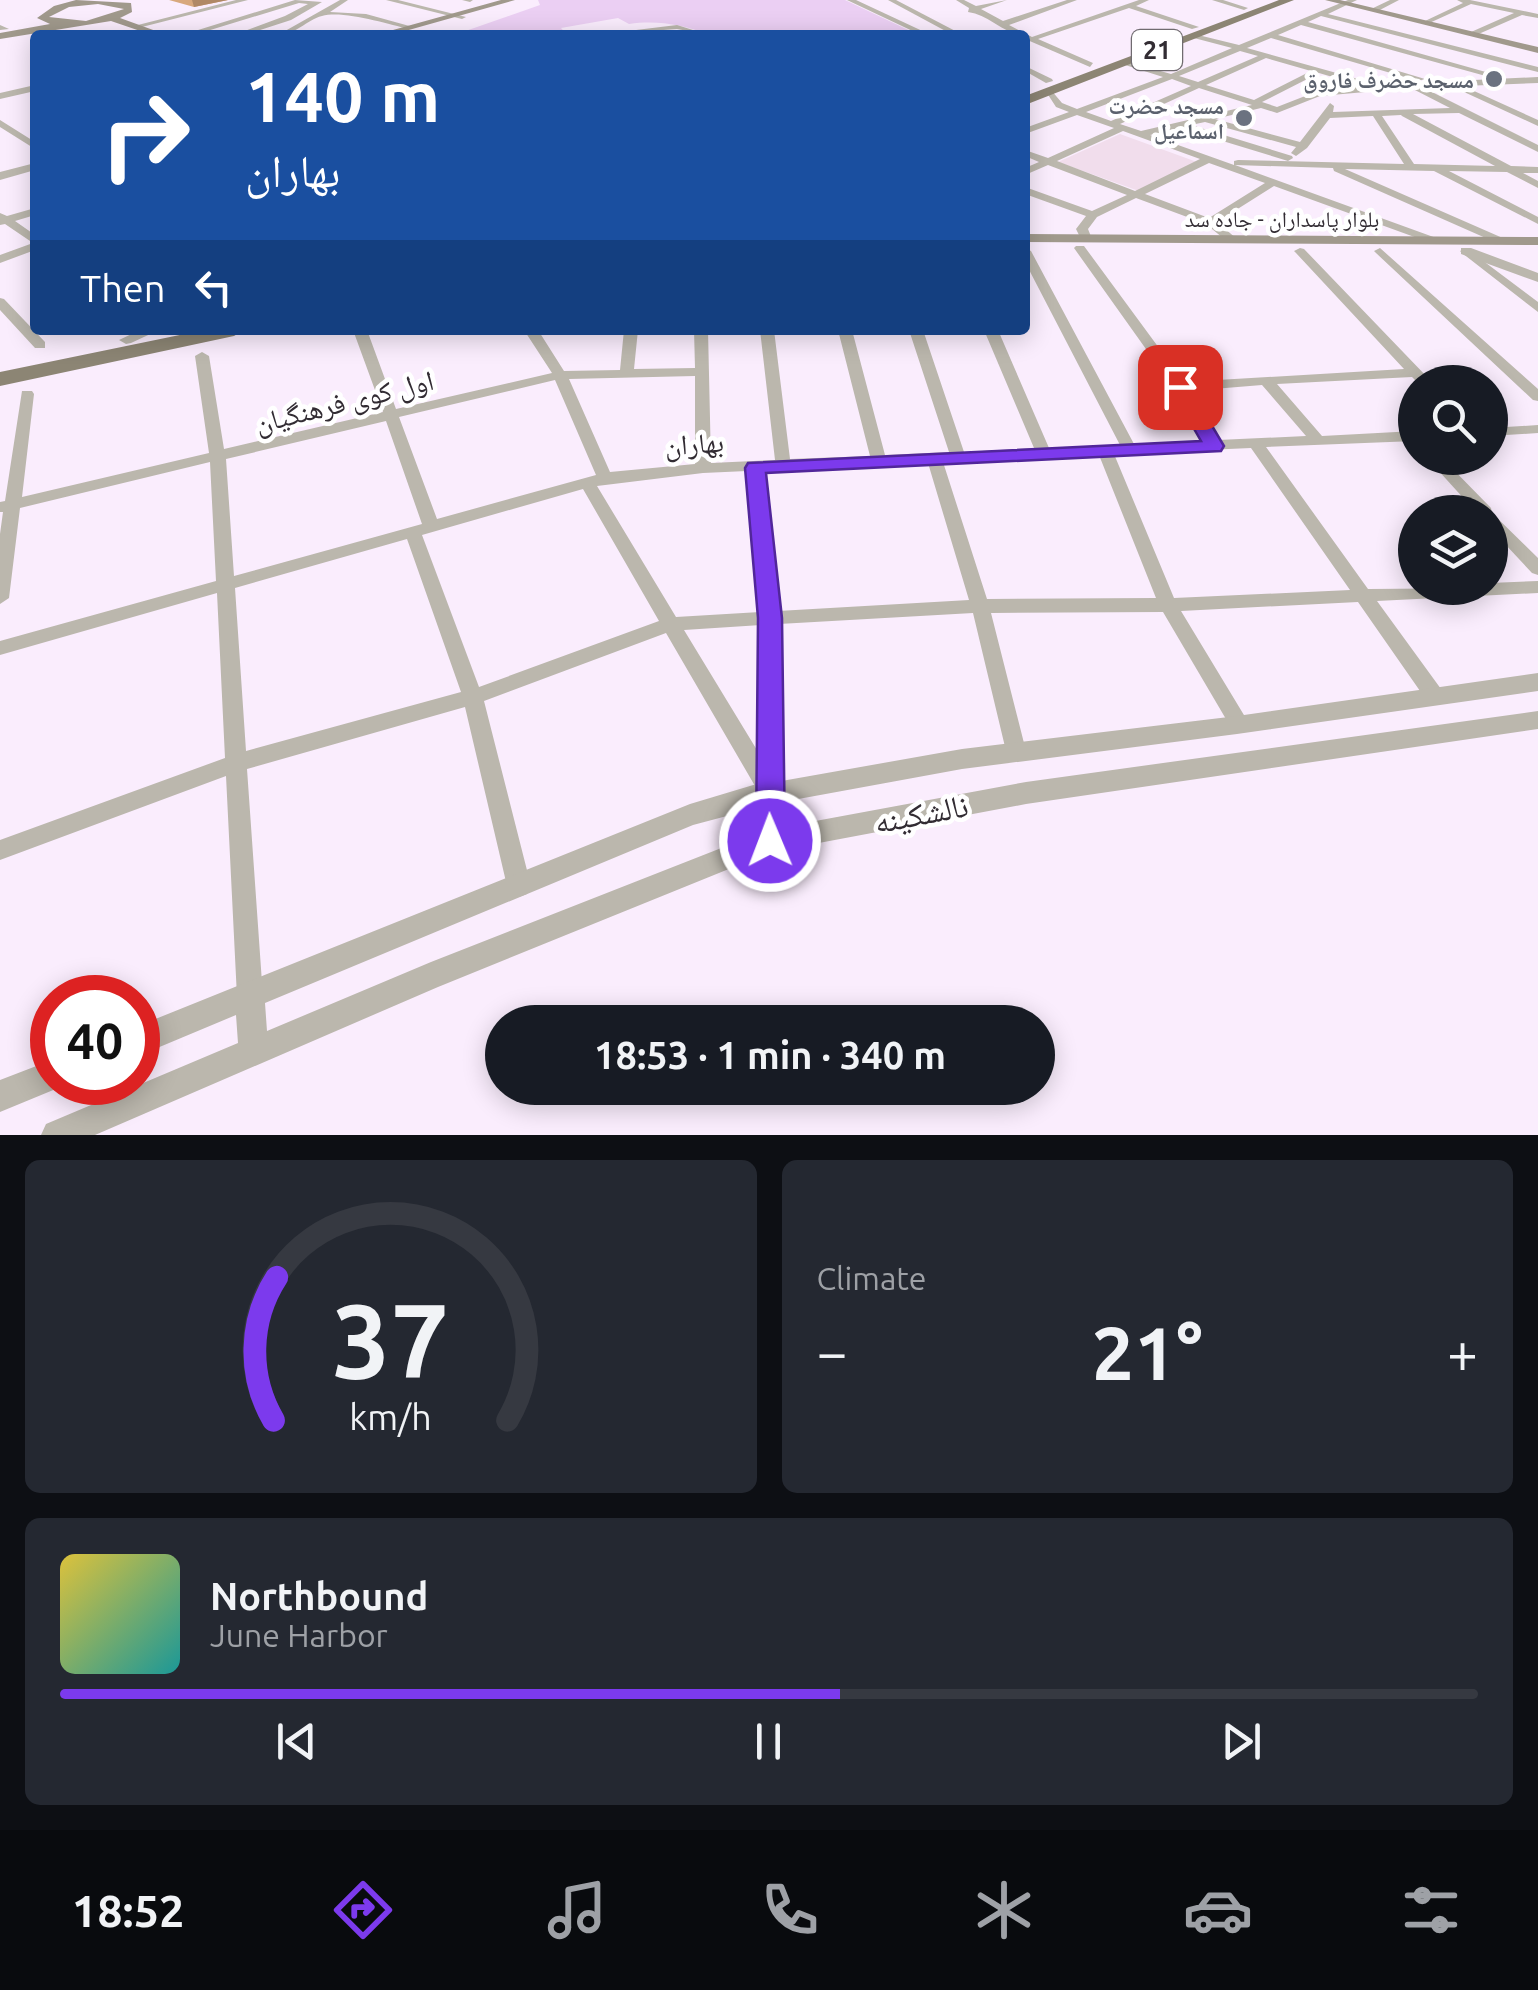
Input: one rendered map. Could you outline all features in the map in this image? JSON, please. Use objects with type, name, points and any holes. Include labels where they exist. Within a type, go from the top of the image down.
[{"type":"main road","points":[[59,0],[72,4]]},
{"type":"main road","points":[[4,31],[72,4],[137,0]]},
{"type":"main road","points":[[398,30],[524,0]]},
{"type":"main road","name":"21","points":[[1048,86],[1125,62],[1266,0]]},
{"type":"main road","name":"21","points":[[1030,95],[1090,65],[1289,0]]},
{"type":"main road","points":[[1330,0],[1535,46]]},
{"type":"main road","points":[[413,30],[500,1]]},
{"type":"main road","points":[[4,31],[107,19],[128,10],[124,3]]},
{"type":"main road","points":[[42,18],[69,24]]},
{"type":"main road","points":[[107,19],[138,30]]},
{"type":"main road","name":"بلوار پاسداران - جاده سد","points":[[1030,241],[1206,244],[1300,251],[1435,241],[1538,241]]},
{"type":"main road","name":"بلوار پاسداران - جاده سد","points":[[1206,244],[1233,241],[1466,251],[1538,250]]},
{"type":"main road","points":[[0,366],[152,335]]},
{"type":"main road","points":[[0,379],[210,335]]},
{"type":"street","points":[[144,30],[245,0]]},
{"type":"street","points":[[264,0],[288,5]]},
{"type":"street","points":[[207,30],[302,0],[321,1]]},
{"type":"street","points":[[291,30],[345,0]]},
{"type":"street","points":[[850,0],[916,30]]},
{"type":"street","points":[[868,9],[921,0]]},
{"type":"street","points":[[959,0],[969,14],[1011,30]]},
{"type":"street","points":[[969,14],[1004,0]]},
{"type":"street","points":[[999,28],[1074,0]]},
{"type":"street","points":[[1109,0],[1266,56],[1376,87]]},
{"type":"street","points":[[1030,36],[1146,0]]},
{"type":"street","points":[[1215,0],[1244,8]]},
{"type":"street","points":[[1373,10],[1396,0]]},
{"type":"street","points":[[1485,5],[1502,0]]},
{"type":"street","points":[[252,30],[321,1]]},
{"type":"street","points":[[359,15],[395,1],[459,16]]},
{"type":"street","points":[[1428,23],[1465,1],[1538,16]]},
{"type":"street","points":[[894,2],[948,30]]},
{"type":"street","points":[[1030,129],[1173,76],[1350,2]]},
{"type":"street","points":[[194,12],[232,30]]},
{"type":"street","points":[[1474,34],[1520,13]]},
{"type":"street","points":[[318,14],[359,15],[408,27]]},
{"type":"street","points":[[1320,14],[1538,70]]},
{"type":"street","points":[[934,23],[950,21]]},
{"type":"street","points":[[1299,22],[1512,81],[1538,92]]},
{"type":"street","points":[[650,30],[677,26],[689,30]]},
{"type":"street","points":[[1270,34],[1436,83]]},
{"type":"street","points":[[1030,39],[1090,65]]},
{"type":"street","points":[[1030,170],[1201,84],[1266,56]]},
{"type":"street","points":[[1125,62],[1277,110],[1318,94],[1376,87],[1538,80]]},
{"type":"street","points":[[1141,134],[1257,104],[1319,70]]},
{"type":"street","points":[[1030,72],[1048,86],[1059,105]]},
{"type":"street","points":[[1449,83],[1538,123]]},
{"type":"street","points":[[1412,85],[1538,149]]},
{"type":"street","points":[[0,96],[30,89]]},
{"type":"street","points":[[1276,164],[1304,146],[1328,115],[1332,102],[1318,94]]},
{"type":"street","points":[[1030,98],[1076,110],[1435,241]]},
{"type":"street","points":[[1328,115],[1460,110]]},
{"type":"street","points":[[1516,113],[1538,111]]},
{"type":"street","points":[[1405,114],[1538,185]]},
{"type":"street","points":[[1377,115],[1411,167]]},
{"type":"street","points":[[1205,119],[1304,146]]},
{"type":"street","points":[[0,123],[30,143]]},
{"type":"street","points":[[1179,124],[1288,158]]},
{"type":"street","points":[[0,136],[30,127]]},
{"type":"street","points":[[1030,155],[1210,222],[1233,241]]},
{"type":"street","points":[[1209,159],[1094,216],[1082,229],[1083,244],[1180,387],[1214,446]]},
{"type":"street","points":[[1222,163],[1538,170]]},
{"type":"street","points":[[1328,165],[1501,241]]},
{"type":"street","points":[[0,176],[30,167]]},
{"type":"street","points":[[1434,167],[1538,220]]},
{"type":"street","points":[[1210,222],[1273,182]]},
{"type":"street","points":[[1030,192],[1094,216]]},
{"type":"street","points":[[2,220],[30,212]]},
{"type":"street","points":[[1370,216],[1378,246],[1538,398]]},
{"type":"street","points":[[2,220],[30,240]]},
{"type":"street","points":[[0,259],[30,245]]},
{"type":"street","points":[[1030,247],[1129,448]]},
{"type":"street","points":[[1300,251],[1407,365]]},
{"type":"street","points":[[1466,251],[1538,278]]},
{"type":"street","points":[[1466,251],[1538,308]]},
{"type":"street","points":[[0,302],[30,334]]},
{"type":"street","points":[[31,335],[40,345]]},
{"type":"street","points":[[126,340],[139,335]]},
{"type":"street","points":[[362,335],[391,415],[473,697],[519,886]]},
{"type":"street","points":[[534,335],[560,375],[596,481],[670,624],[770,792]]},
{"type":"street","points":[[627,372],[631,335]]},
{"type":"street","points":[[701,335],[703,468]]},
{"type":"street","points":[[768,335],[783,465]]},
{"type":"street","points":[[846,335],[880,461]]},
{"type":"street","points":[[918,335],[958,456]]},
{"type":"street","points":[[993,335],[1043,452]]},
{"type":"street","points":[[202,356],[218,458],[254,1051]]},
{"type":"street","name":"اول کوی فرهنگیان","points":[[7,505],[560,375],[703,372]]},
{"type":"street","points":[[1180,387],[1266,380],[1398,378]]},
{"type":"street","points":[[1266,380],[1318,441]]},
{"type":"street","points":[[0,598],[7,505],[27,394]]},
{"type":"street","points":[[1508,430],[1538,428]]},
{"type":"street","name":"بهاران","points":[[0,648],[596,481],[703,468],[1398,438]]},
{"type":"street","points":[[1256,444],[1462,731]]},
{"type":"street","points":[[1105,451],[1168,605],[1240,724]]},
{"type":"street","points":[[934,458],[980,606],[1016,751]]},
{"type":"street","points":[[755,468],[770,618],[770,841]]},
{"type":"street","points":[[1450,475],[1469,495]]},
{"type":"street","points":[[1508,537],[1538,569]]},
{"type":"street","points":[[0,850],[236,762],[473,697],[670,624],[980,606],[1168,605],[1538,587]]},
{"type":"street","name":"نالشکینه","points":[[160,1033],[690,815],[770,792],[1016,751],[1538,682]]},
{"type":"street","name":"نالشکینه","points":[[58,1135],[430,976],[770,841],[1026,793],[1538,720]]},
{"type":"street","points":[[0,1096],[30,1084]]},
{"type":"shaded area","points":[[538,0],[845,0],[908,30],[696,30],[670,24],[629,24],[618,18],[563,30],[468,30],[540,5]]},
{"type":"shaded area","points":[[1120,134],[1197,162],[1139,191],[1058,162]]},
{"type":"place","name":"مسجد حضرف فاروق","points":[[1494,79]]},
{"type":"place","name":"مسجد حضرت اسماعیل","points":[[1244,118]]},
{"type":"route","points":[[770,841],[770,618],[755,468],[1214,446],[1180,387]]}]
